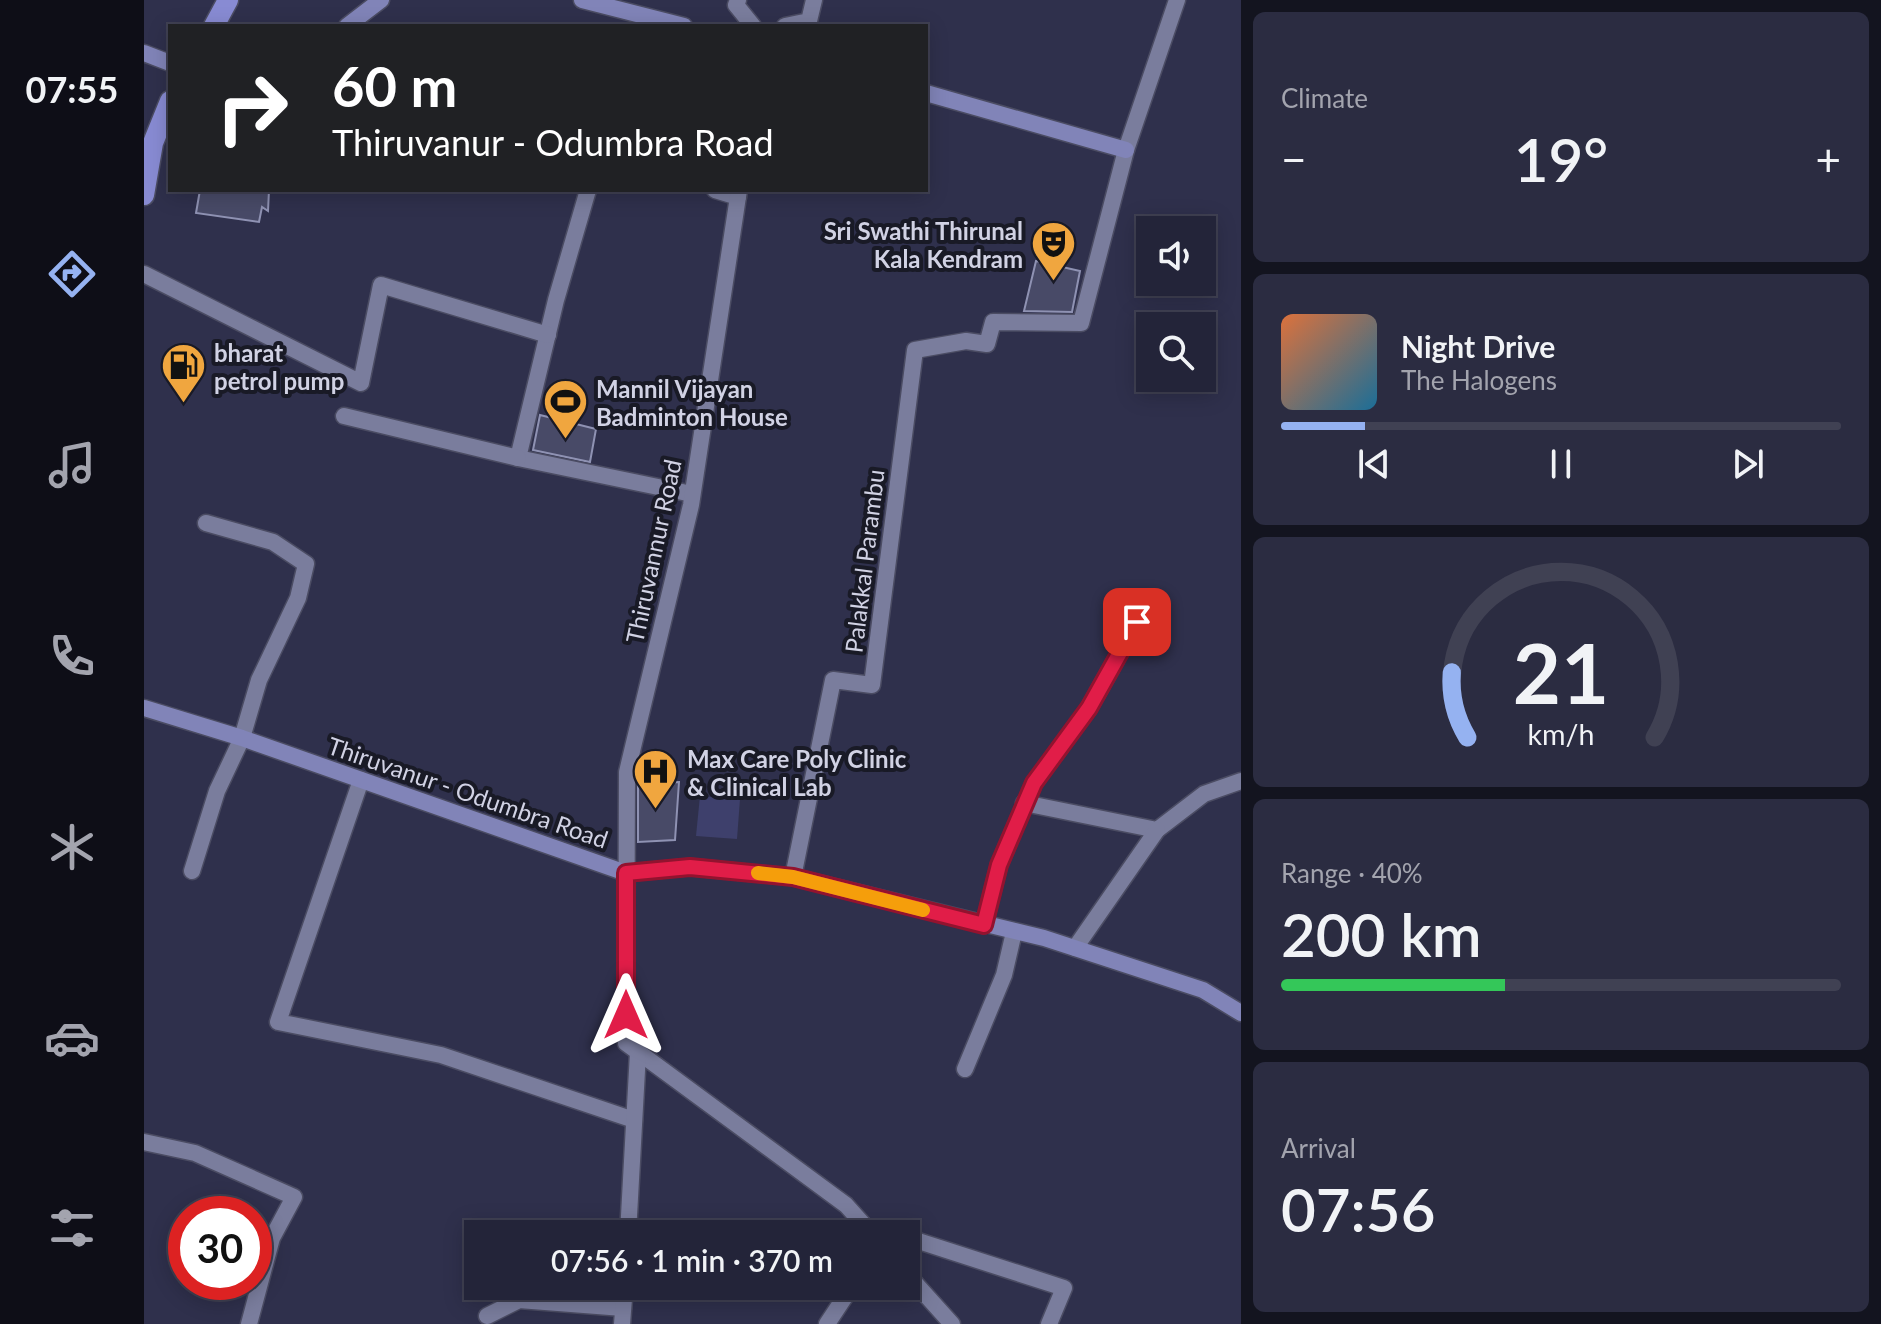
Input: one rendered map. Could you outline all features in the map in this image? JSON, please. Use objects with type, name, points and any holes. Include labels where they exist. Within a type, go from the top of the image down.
[{"type":"main road","points":[[215,24],[228,0]]},
{"type":"main road","points":[[350,24],[381,0]]},
{"type":"main road","points":[[582,0],[676,24]]},
{"type":"main road","points":[[144,53],[168,62]]},
{"type":"main road","points":[[928,94],[1126,150]]},
{"type":"main road","points":[[144,195],[153,143],[168,106]]},
{"type":"main road","name":"Thiruvanur - Odumbra Road","points":[[144,708],[242,738],[626,873],[690,867],[793,877],[1075,948],[1203,990],[1241,1013]]},
{"type":"street","points":[[738,0],[736,5],[751,24]]},
{"type":"street","points":[[795,24],[809,21],[814,0]]},
{"type":"street","points":[[1126,150],[1177,0]]},
{"type":"street","name":"Palakkal Parambu","points":[[793,877],[833,680],[872,685],[915,350],[966,341],[987,344],[993,322],[1081,323],[1126,150]]},
{"type":"street","points":[[518,458],[587,192]]},
{"type":"street","name":"Thiruvannur Road","points":[[638,1052],[626,1043],[627,772],[692,494],[738,193]]},
{"type":"street","points":[[144,274],[361,383],[381,285],[548,335]]},
{"type":"street","points":[[344,416],[518,458],[692,494]]},
{"type":"street","points":[[192,871],[217,791],[242,738],[259,680],[298,598],[306,564],[273,542],[206,523]]},
{"type":"street","points":[[984,925],[999,865],[1034,783],[1089,708],[1137,622]]},
{"type":"street","points":[[361,780],[278,1022],[441,1055],[634,1120]]},
{"type":"street","points":[[1075,948],[1157,830],[1204,794],[1241,781]]},
{"type":"street","points":[[1024,803],[1157,830]]},
{"type":"street","points":[[965,1069],[1004,975],[1014,932]]},
{"type":"street","points":[[629,1220],[638,1052]]},
{"type":"street","points":[[638,1052],[846,1205],[860,1220]]},
{"type":"street","points":[[144,1142],[195,1153],[294,1197],[263,1261],[249,1324]]},
{"type":"street","points":[[920,1242],[1064,1288],[1049,1324]]},
{"type":"street","points":[[920,1289],[952,1324]]},
{"type":"street","points":[[487,1316],[519,1300],[623,1316]]},
{"type":"street","points":[[827,1324],[843,1300]]},
{"type":"shaded area","points":[[700,796],[740,799],[737,839],[696,836]]},
{"type":"building","points":[[200,192],[269,192],[268,211],[262,207],[259,222],[196,213]]},
{"type":"building","name":"Sri Swathi Thirunal Kala Kendram","points":[[1036,261],[1080,271],[1072,312],[1024,311]]},
{"type":"building","name":"Mannil Vijayan Badminton House","points":[[540,415],[596,429],[590,462],[533,450]]},
{"type":"building","name":"Max Care Poly Clinic & Clinical Lab","points":[[679,782],[675,840],[638,842],[638,783]]},
{"type":"slow traffic","points":[[758,873],[793,877],[923,910]]},
{"type":"place","name":"Sri Swathi Thirunal Kala Kendram","points":[[1054,283]]},
{"type":"place","name":"bharat petrol pump","points":[[183,405]]},
{"type":"place","name":"Mannil Vijayan Badminton House","points":[[565,441]]},
{"type":"place","name":"Max Care Poly Clinic & Clinical Lab","points":[[656,811]]},
{"type":"route","points":[[626,1015],[626,873],[690,867],[793,877],[984,925],[999,865],[1034,783],[1089,708],[1137,622]]}]
